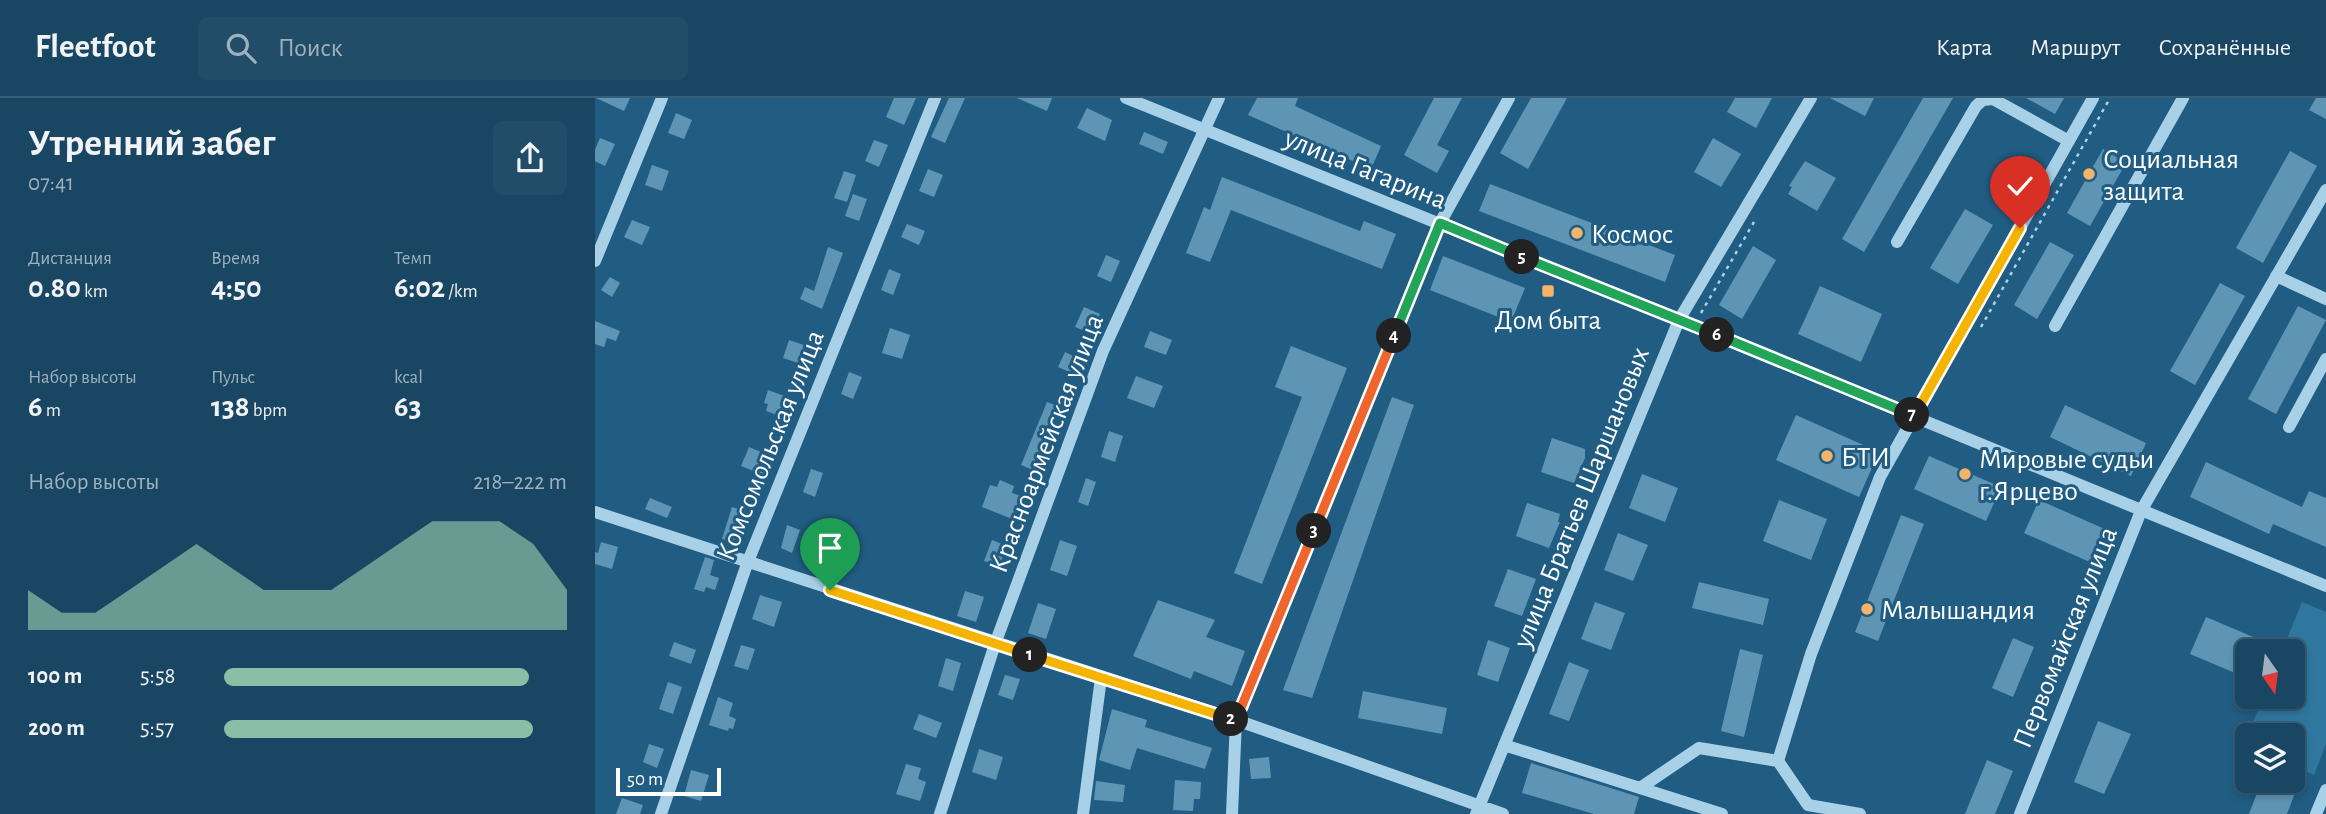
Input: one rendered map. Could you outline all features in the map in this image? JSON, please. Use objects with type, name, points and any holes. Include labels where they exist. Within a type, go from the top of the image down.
[{"type":"street","points":[[595,261],[662,98]]},
{"type":"street","name":"Комсомольская улица","points":[[661,814],[747,564],[935,98]]},
{"type":"street","name":"улица Гагарина","points":[[1126,98],[1679,320],[2326,586]]},
{"type":"street","name":"Красноармейская улица","points":[[940,814],[995,643],[1103,351],[1202,130],[1219,98]]},
{"type":"street","points":[[1232,814],[1236,720],[1440,223],[1509,98]]},
{"type":"street","name":"улица Братьев Шаршановых","points":[[1477,810],[1679,320],[1811,98]]},
{"type":"street","points":[[1778,761],[1811,654],[1880,477],[2093,98]]},
{"type":"street","points":[[2055,326],[2183,98]]},
{"type":"street","points":[[1898,242],[1976,106],[1983,100],[1993,99],[2069,141]]},
{"type":"street","name":"Первомайская улица","points":[[2020,814],[2141,511],[2326,190]]},
{"type":"street","points":[[2276,276],[2326,299]]},
{"type":"street","points":[[2290,427],[2326,359]]},
{"type":"street","points":[[595,512],[747,564],[1236,720],[1477,810],[1503,814]]},
{"type":"street","points":[[1083,814],[1101,678]]},
{"type":"street","points":[[1504,745],[1722,814]]},
{"type":"street","points":[[1640,788],[1699,748],[1778,761],[1808,804],[1860,814]]},
{"type":"street","points":[[2316,814],[2326,790]]},
{"type":"path","points":[[1977,335],[2110,98]]},
{"type":"shaded area","points":[[2302,602],[2326,612],[2326,744],[2314,775],[2305,771],[2305,723],[2253,723],[2258,709],[2305,709],[2305,639],[2287,639]]},
{"type":"building","points":[[596,98],[630,98],[624,111]]},
{"type":"building","points":[[894,98],[916,98],[904,125],[886,117]]},
{"type":"building","points":[[949,98],[965,98],[945,143],[931,137]]},
{"type":"building","points":[[1017,98],[1052,98],[1047,111]]},
{"type":"building","points":[[1257,98],[1298,98],[1295,106],[1381,146],[1371,169],[1248,115]]},
{"type":"building","points":[[1434,98],[1462,98],[1437,145],[1449,151],[1437,173],[1404,155]]},
{"type":"building","points":[[1531,98],[1567,98],[1528,169],[1500,153]]},
{"type":"building","points":[[1735,98],[1772,98],[1756,128],[1727,112]]},
{"type":"building","points":[[1830,98],[1874,98],[1865,116]]},
{"type":"building","points":[[1923,98],[1953,98],[1864,252],[1842,239]]},
{"type":"building","points":[[2026,98],[2064,98],[2055,114]]},
{"type":"building","points":[[2316,98],[2326,98],[2326,119],[2309,110]]},
{"type":"building","points":[[1087,108],[1112,120],[1105,141],[1077,128]]},
{"type":"building","points":[[676,113],[692,120],[684,139],[668,133]]},
{"type":"building","points":[[1144,132],[1168,142],[1163,154],[1139,144]]},
{"type":"building","points":[[600,138],[615,144],[605,166],[595,161],[595,150]]},
{"type":"building","points":[[1713,138],[1741,154],[1721,187],[1694,172]]},
{"type":"building","points":[[874,140],[888,145],[879,167],[865,161]]},
{"type":"building","points":[[2103,149],[2126,163],[2090,226],[2067,213]]},
{"type":"building","points":[[2290,151],[2317,166],[2263,263],[2236,248]]},
{"type":"building","points":[[1805,161],[1836,178],[1817,211],[1788,194],[1792,187],[1789,186]]},
{"type":"building","points":[[652,165],[669,171],[662,191],[645,185]]},
{"type":"building","points":[[928,169],[943,175],[934,197],[919,191]]},
{"type":"building","points":[[844,171],[856,175],[847,202],[834,198]]},
{"type":"building","points":[[1222,177],[1360,231],[1364,221],[1396,234],[1382,269],[1231,210],[1210,262],[1186,253],[1204,207],[1210,210]]},
{"type":"building","name":"Космос","points":[[1490,184],[1675,255],[1665,282],[1479,211]]},
{"type":"building","points":[[853,194],[867,199],[859,221],[845,216]]},
{"type":"building","points":[[1965,209],[1993,225],[1958,284],[1930,268]]},
{"type":"building","points":[[632,220],[650,227],[642,245],[624,237]]},
{"type":"building","points":[[907,224],[925,231],[919,245],[901,237]]},
{"type":"building","points":[[2050,242],[2074,255],[2037,319],[2014,305]]},
{"type":"building","points":[[1753,246],[1776,260],[1742,319],[1719,305]]},
{"type":"building","points":[[828,247],[843,253],[822,309],[800,299],[805,287],[814,291]]},
{"type":"building","points":[[1106,255],[1120,261],[1111,282],[1097,276]]},
{"type":"building","points":[[1443,256],[1525,288],[1511,322],[1430,290]]},
{"type":"building","points":[[889,269],[901,274],[893,295],[881,290]]},
{"type":"building","points":[[610,277],[620,283],[612,297],[601,290]]},
{"type":"building","points":[[2220,283],[2245,296],[2195,385],[2170,371]]},
{"type":"building","points":[[1820,286],[1882,314],[1861,362],[1798,334]]},
{"type":"building","points":[[2298,306],[2326,320],[2276,414],[2248,399]]},
{"type":"building","points":[[1084,307],[1100,314],[1092,334],[1075,327]]},
{"type":"building","points":[[595,321],[620,331],[616,341],[607,338],[604,347],[595,344]]},
{"type":"building","points":[[890,328],[910,335],[902,359],[882,353]]},
{"type":"building","points":[[1150,331],[1172,340],[1166,355],[1144,347]]},
{"type":"building","points":[[789,340],[813,348],[807,366],[783,358]]},
{"type":"building","points":[[1291,346],[1347,368],[1262,584],[1234,573],[1302,397],[1275,387]]},
{"type":"building","points":[[1065,352],[1083,361],[1076,375],[1058,367]]},
{"type":"building","points":[[849,372],[862,377],[853,399],[841,394]]},
{"type":"building","points":[[1136,376],[1163,386],[1154,408],[1127,398]]},
{"type":"building","points":[[768,390],[787,397],[780,416],[766,411],[768,404],[764,403]]},
{"type":"building","points":[[1392,397],[1414,405],[1312,698],[1283,690]]},
{"type":"building","points":[[1047,402],[1061,407],[1035,471],[1021,465]]},
{"type":"building","points":[[2065,405],[2146,443],[2131,476],[2050,437]]},
{"type":"building","name":"БТИ","points":[[1796,415],[1879,452],[1859,497],[1776,460]]},
{"type":"building","points":[[1109,431],[1123,436],[1115,462],[1101,457]]},
{"type":"building","points":[[1552,438],[1585,449],[1585,458],[1574,483],[1541,472]]},
{"type":"building","points":[[749,447],[775,458],[768,477],[741,466]]},
{"type":"building","points":[[1929,456],[2001,487],[1986,521],[1914,489]]},
{"type":"building","points":[[2206,462],[2302,507],[2309,491],[2326,498],[2326,547],[2273,524],[2269,534],[2190,497]]},
{"type":"building","points":[[811,469],[823,473],[815,497],[803,492]]},
{"type":"building","points":[[1642,474],[1678,488],[1665,522],[1629,508]]},
{"type":"building","points":[[1086,478],[1096,482],[1088,506],[1078,502]]},
{"type":"building","points":[[1000,480],[1014,486],[1012,493],[1021,496],[1012,519],[982,507],[990,485],[997,487]]},
{"type":"building","points":[[650,498],[672,507],[667,518],[645,509]]},
{"type":"building","points":[[1779,500],[1827,519],[1811,560],[1763,541]]},
{"type":"building","points":[[2039,500],[2107,530],[2092,563],[2024,533]]},
{"type":"building","points":[[1527,503],[1560,514],[1560,522],[1549,548],[1516,536]]},
{"type":"building","points":[[732,507],[745,511],[734,542],[722,539]]},
{"type":"building","points":[[1901,515],[1924,524],[1878,641],[1855,632]]},
{"type":"building","points":[[787,525],[800,530],[792,553],[781,548]]},
{"type":"building","points":[[1618,533],[1648,545],[1633,581],[1604,570]]},
{"type":"building","points":[[992,540],[1007,546],[999,566],[984,561]]},
{"type":"building","points":[[1060,540],[1077,546],[1067,576],[1050,570]]},
{"type":"building","points":[[601,542],[618,547],[612,569],[595,564],[595,552],[598,553]]},
{"type":"building","points":[[705,557],[714,560],[710,575],[719,578],[715,590],[706,587],[704,592],[694,589]]},
{"type":"building","points":[[1508,569],[1536,579],[1522,616],[1494,606]]},
{"type":"building","points":[[1699,582],[1769,599],[1763,625],[1692,608]]},
{"type":"building","points":[[965,591],[984,597],[976,622],[957,616]]},
{"type":"building","points":[[760,595],[782,602],[774,627],[752,619]]},
{"type":"building","points":[[1158,600],[1215,620],[1206,637],[1245,651],[1232,686],[1194,671],[1191,679],[1133,656]]},
{"type":"building","points":[[1595,602],[1625,613],[1611,650],[1581,639]]},
{"type":"building","points":[[1038,603],[1056,609],[1046,639],[1028,633]]},
{"type":"building","points":[[2206,617],[2258,639],[2235,639],[2235,673],[2190,654]]},
{"type":"building","points":[[2013,638],[2034,647],[2013,697],[1992,688]]},
{"type":"building","points":[[1488,640],[1510,648],[1498,682],[1477,675]]},
{"type":"building","points":[[674,642],[696,650],[691,664],[669,656]]},
{"type":"building","points":[[741,645],[755,649],[748,670],[734,666]]},
{"type":"building","points":[[1740,649],[1763,655],[1744,737],[1721,731]]},
{"type":"building","points":[[946,658],[961,663],[953,691],[938,686]]},
{"type":"building","points":[[1569,662],[1589,670],[1569,721],[1549,714]]},
{"type":"building","points":[[1005,675],[1020,679],[1013,700],[998,695]]},
{"type":"building","points":[[668,682],[682,687],[673,714],[659,709]]},
{"type":"building","points":[[1363,691],[1447,708],[1442,734],[1358,718]]},
{"type":"building","points":[[718,697],[733,703],[729,716],[736,719],[733,729],[729,728],[728,731],[709,725]]},
{"type":"building","points":[[1112,709],[1147,720],[1145,727],[1212,748],[1205,769],[1137,748],[1130,770],[1099,760]]},
{"type":"building","points":[[919,714],[942,723],[936,738],[913,729]]},
{"type":"building","points":[[2098,721],[2131,734],[2104,794],[2074,782]]},
{"type":"building","points":[[649,744],[664,749],[657,768],[643,762]]},
{"type":"building","points":[[979,749],[1003,757],[996,780],[972,772]]},
{"type":"building","points":[[1269,757],[1271,778],[1251,779],[1249,759]]},
{"type":"building","points":[[1987,760],[2013,771],[1995,814],[1965,814]]},
{"type":"building","points":[[1531,763],[1639,797],[1634,814],[1594,814],[1522,793]]},
{"type":"building","points":[[906,764],[921,768],[918,779],[926,782],[920,801],[896,794]]},
{"type":"building","points":[[691,770],[709,775],[701,801],[684,796]]},
{"type":"building","points":[[1175,780],[1201,782],[1200,799],[1194,799],[1193,811],[1173,810]]},
{"type":"building","points":[[1096,781],[1125,785],[1123,802],[1094,800]]},
{"type":"building","points":[[2257,793],[2295,793],[2287,814],[2249,814]]},
{"type":"building","points":[[622,798],[643,805],[640,814],[616,814]]},
{"type":"place","name":"Социальная защита","points":[[2089,174]]},
{"type":"place","name":"Космос","points":[[1577,233]]},
{"type":"place","name":"Дом быта","points":[[1548,291]]},
{"type":"place","name":"БТИ","points":[[1827,456]]},
{"type":"place","name":"Мировые судьи г.Ярцево","points":[[1965,474]]},
{"type":"place","name":"Малышандия","points":[[1867,609]]},
{"type":"route","points":[[830,590],[1236,720],[1440,223],[1914,416],[2020,228]]}]
